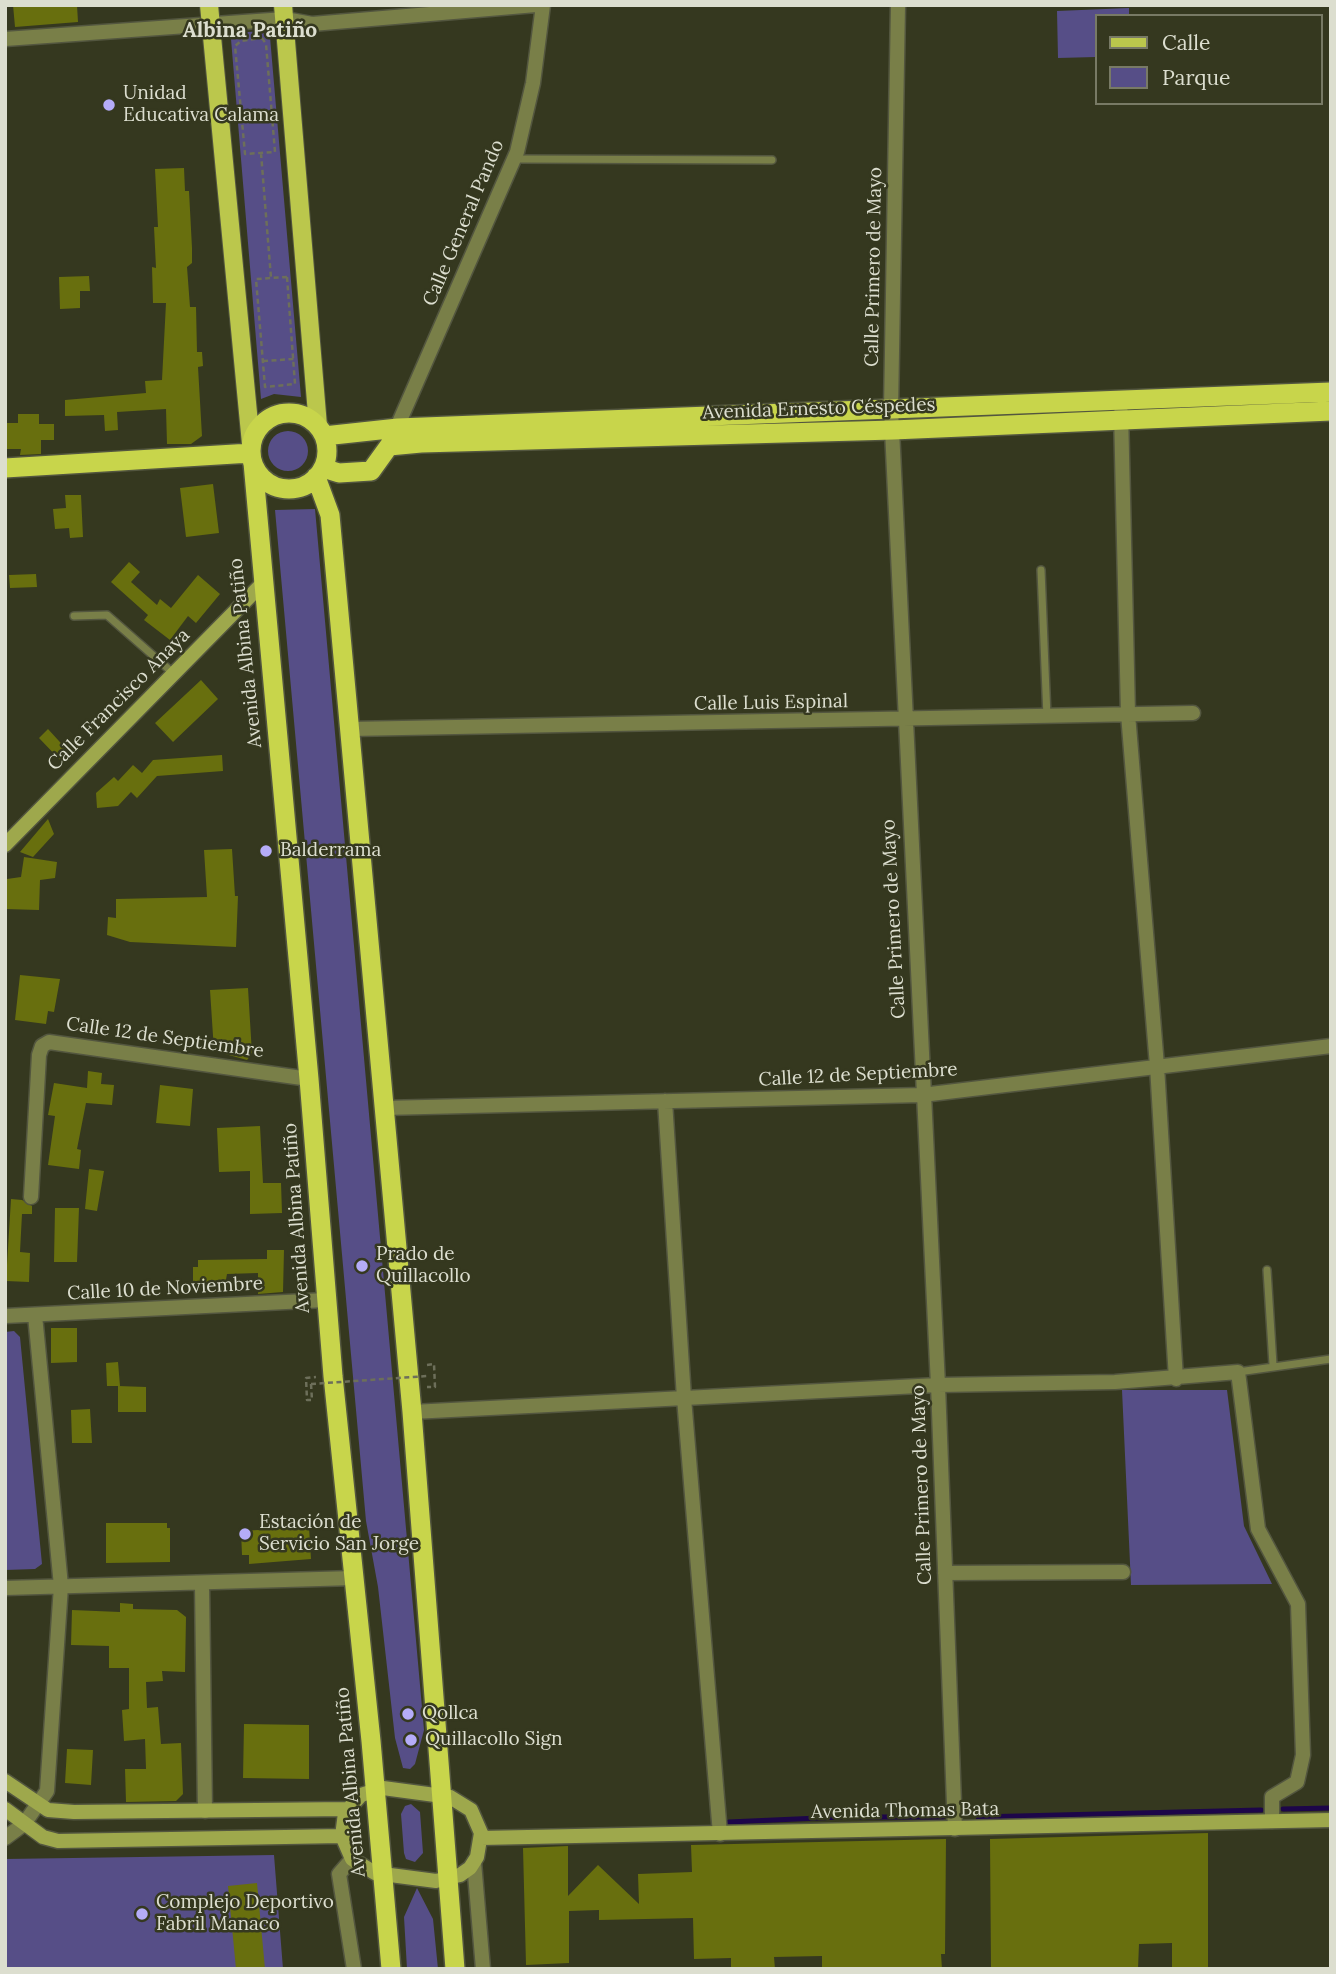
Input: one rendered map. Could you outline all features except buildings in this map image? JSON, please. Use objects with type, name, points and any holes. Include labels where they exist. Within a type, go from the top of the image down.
[{"type":"highway","name":"Avenida Ernesto Céspedes","points":[[321,431],[1331,392]]},
{"type":"highway","name":"Avenida Ernesto Céspedes","points":[[389,446],[893,430],[1331,411]]},
{"type":"highway","points":[[389,446],[371,471],[319,473],[297,488],[275,486],[265,481],[252,453],[260,426],[284,413],[303,415],[321,431],[327,447],[319,473],[330,514],[412,1412],[455,1969]]},
{"type":"highway","points":[[5,468],[252,453]]},
{"type":"highway","name":"Avenida Albina Patiño","points":[[252,453],[309,1079],[326,1300],[376,1789],[391,1969]]},
{"type":"main road","name":"Avenida Albina Patiño","points":[[209,5],[252,453]]},
{"type":"main road","points":[[284,12],[321,431]]},
{"type":"main road","name":"Calle Francisco Anaya","points":[[5,845],[262,584]]},
{"type":"main road","points":[[5,1781],[48,1810],[348,1809]]},
{"type":"main road","points":[[376,1789],[442,1796],[461,1802],[471,1810],[478,1821],[481,1838],[474,1862],[460,1875],[448,1880],[383,1874],[362,1868],[352,1859],[342,1836],[342,1824],[348,1809],[361,1795],[376,1789]]},
{"type":"main road","points":[[5,1809],[43,1837],[77,1843],[342,1836]]},
{"type":"main road","name":"Avenida Thomas Bata","points":[[481,1838],[1331,1819]]},
{"type":"street","points":[[5,39],[210,25],[284,12],[312,24],[536,5]]},
{"type":"street","name":"Calle General Pando","points":[[389,446],[514,159],[533,83],[543,5]]},
{"type":"street","name":"Calle Primero de Mayo","points":[[898,5],[891,408],[938,1385],[955,1829]]},
{"type":"street","points":[[1121,401],[1128,715],[1157,1066],[1176,1379]]},
{"type":"street","name":"Calle Luis Espinal","points":[[349,729],[1193,713]]},
{"type":"street","name":"Calle 12 de Septiembre","points":[[31,1197],[38,1055],[41,1046],[49,1042],[309,1079]]},
{"type":"street","name":"Calle 12 de Septiembre","points":[[384,1108],[922,1095],[1331,1045]]},
{"type":"street","points":[[665,1101],[684,1398],[720,1834]]},
{"type":"street","name":"Calle 10 de Noviembre","points":[[5,1315],[326,1300]]},
{"type":"street","points":[[5,1838],[24,1824],[40,1805],[47,1791],[61,1586],[35,1315]]},
{"type":"street","points":[[412,1412],[938,1385],[1176,1379],[1238,1372],[1258,1529],[1298,1604],[1303,1755],[1297,1782],[1272,1797],[1272,1821]]},
{"type":"street","points":[[945,1573],[1123,1572]]},
{"type":"street","points":[[5,1588],[202,1585],[354,1578]]},
{"type":"street","points":[[202,1585],[205,1811]]},
{"type":"street","points":[[352,1859],[339,1874],[354,1969]]},
{"type":"street","points":[[474,1862],[484,1969]]},
{"type":"lane","points":[[514,159],[772,160]]},
{"type":"lane","points":[[1041,570],[1047,717]]},
{"type":"lane","points":[[74,616],[107,615],[173,673]]},
{"type":"lane","points":[[1267,1270],[1273,1365]]},
{"type":"lane","points":[[1238,1372],[1331,1359]]},
{"type":"path","points":[[262,38],[266,44],[275,152],[261,153],[245,154],[235,46],[241,41],[262,38]]},
{"type":"path","points":[[261,153],[271,278]]},
{"type":"path","points":[[287,276],[295,384],[265,387],[256,279],[271,278],[287,276]]},
{"type":"path","points":[[263,361],[293,359]]},
{"type":"path","points":[[279,386],[279,393]]},
{"type":"path","points":[[306,1378],[307,1400],[312,1400],[311,1384],[428,1376],[427,1364],[434,1364],[435,1387]]},
{"type":"green space","points":[[1129,8],[1129,14],[1094,14],[1094,57],[1058,58],[1057,11]]},
{"type":"green space","points":[[261,31],[270,37],[301,397],[274,394],[261,399],[231,39],[235,33]]},
{"type":"green space","points":[[288,431],[302,437],[308,451],[302,465],[288,471],[274,465],[268,451],[274,437]]},
{"type":"green space","name":"Prado de Quillacollo","points":[[315,509],[424,1730],[415,1764],[410,1769],[403,1768],[395,1738],[378,1587],[366,1521],[275,510]]},
{"type":"green space","points":[[14,1331],[20,1337],[42,1564],[35,1569],[5,1570],[5,1332]]},
{"type":"green space","points":[[1122,1390],[1227,1390],[1244,1526],[1272,1584],[1131,1585]]},
{"type":"green space","points":[[411,1804],[420,1812],[423,1853],[415,1862],[406,1859],[404,1853],[401,1814],[405,1806]]},
{"type":"green space","name":"Complejo Deportivo Fabril Manaco","points":[[274,1855],[283,1969],[5,1969],[5,1859]]},
{"type":"green space","points":[[417,1888],[433,1919],[438,1969],[407,1969],[404,1917]]},
{"type":"waterway","points":[[1283,1809],[1331,1808]]},
{"type":"waterway","points":[[978,1817],[1261,1810]]},
{"type":"waterway","points":[[729,1822],[841,1817],[943,1817]]},
{"type":"place","name":"Unidad Educativa Calama","points":[[109,105]]},
{"type":"place","name":"Balderrama","points":[[266,851]]},
{"type":"place","name":"Prado de Quillacollo","points":[[362,1266]]},
{"type":"place","name":"Estación de Servicio San Jorge","points":[[245,1534]]},
{"type":"place","name":"Qollca","points":[[408,1714]]},
{"type":"place","name":"Quillacollo Sign","points":[[411,1740]]},
{"type":"place","name":"Complejo Deportivo Fabril Manaco","points":[[142,1914]]},
{"type":"district","name":"Albina Patiño","points":[[250,31]]}]
